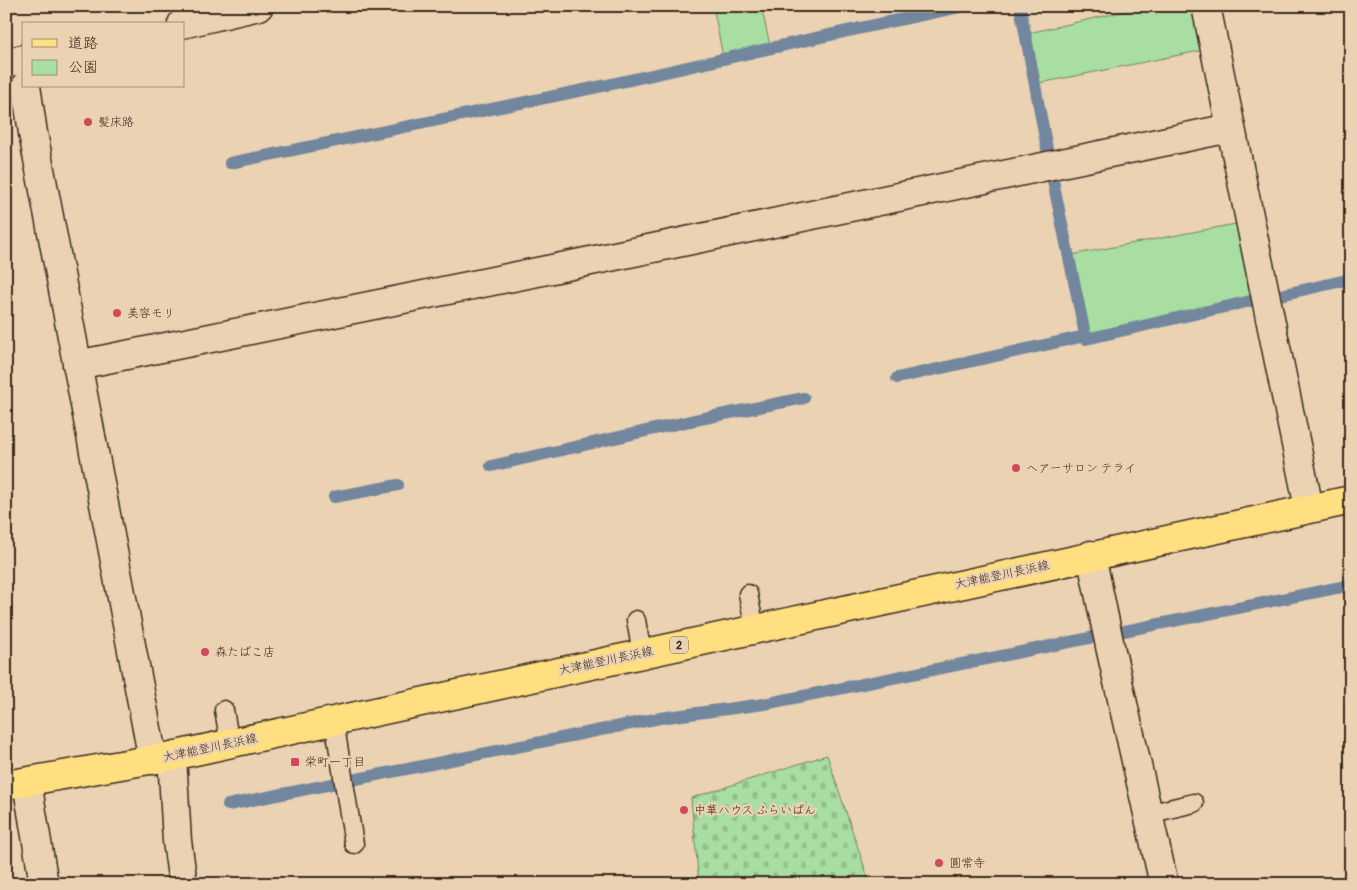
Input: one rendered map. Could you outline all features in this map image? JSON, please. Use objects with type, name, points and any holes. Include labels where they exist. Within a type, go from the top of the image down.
[{"type":"main road","name":"大津能登川長浜線","points":[[16,783],[162,758],[230,744],[1091,555],[1351,500]]},
{"type":"street","points":[[185,23],[259,6]]},
{"type":"street","points":[[1206,6],[1292,444],[1309,508]]},
{"type":"street","points":[[26,88],[33,133],[77,364],[162,758],[183,884]]},
{"type":"street","points":[[77,364],[547,270],[1230,128]]},
{"type":"street","points":[[1091,555],[1164,884]]},
{"type":"street","points":[[16,783],[44,884]]},
{"type":"lane","points":[[748,594],[755,629]]},
{"type":"lane","points":[[636,620],[642,654]]},
{"type":"lane","points":[[224,710],[230,744]]},
{"type":"lane","points":[[334,721],[354,844]]},
{"type":"lane","points":[[1148,814],[1194,803]]},
{"type":"green space","points":[[713,6],[761,6],[770,45],[723,57]]},
{"type":"green space","points":[[1148,6],[1194,6],[1204,50],[1040,83],[1029,33]]},
{"type":"green space","points":[[1241,223],[1256,298],[1087,337],[1071,255]]},
{"type":"green space","points":[[827,755],[870,884],[699,884],[691,798]]},
{"type":"waterway","points":[[230,163],[548,98],[965,6]]},
{"type":"waterway","points":[[1020,6],[1048,154]]},
{"type":"waterway","points":[[1053,181],[1086,339],[1255,300]]},
{"type":"waterway","points":[[1276,296],[1351,279]]},
{"type":"waterway","points":[[897,378],[1085,336]]},
{"type":"waterway","points":[[491,466],[690,421],[804,398]]},
{"type":"waterway","points":[[334,497],[398,485]]},
{"type":"waterway","points":[[228,805],[660,718],[764,704],[1351,585]]},
{"type":"place","name":"髪床路","points":[[88,122]]},
{"type":"place","name":"美容モリ","points":[[117,313]]},
{"type":"place","name":"ヘアーサロン テライ","points":[[1016,468]]},
{"type":"place","name":"森たばこ店","points":[[205,652]]},
{"type":"place","name":"栄町一丁目","points":[[295,762]]},
{"type":"place","name":"中華ハウス ふらいぱん","points":[[684,810]]},
{"type":"place","name":"圓常寺","points":[[939,863]]}]
